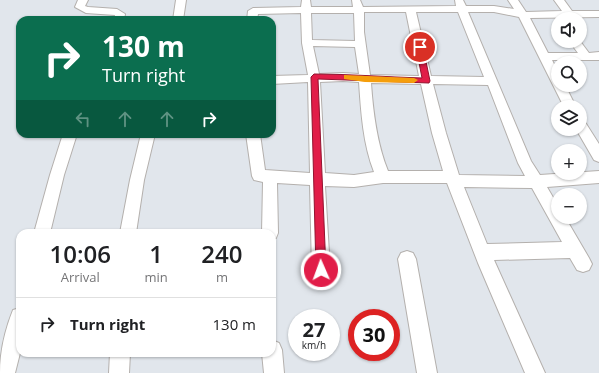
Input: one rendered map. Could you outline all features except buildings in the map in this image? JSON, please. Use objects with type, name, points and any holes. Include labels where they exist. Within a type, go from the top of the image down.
[{"type":"street","points":[[83,0],[80,7],[86,10],[117,12],[120,14],[120,16]]},
{"type":"street","points":[[179,16],[181,0]]},
{"type":"street","points":[[255,0],[252,15],[306,5],[461,5],[551,16]]},
{"type":"street","points":[[514,0],[523,14],[551,69]]},
{"type":"street","points":[[559,0],[568,12]]},
{"type":"street","points":[[306,5],[307,43],[314,77],[321,270]]},
{"type":"street","points":[[358,5],[365,79],[366,111],[377,162],[383,177]]},
{"type":"street","points":[[461,5],[471,34],[525,162],[579,257],[483,252]]},
{"type":"street","points":[[408,6],[444,151],[466,215],[535,373]]},
{"type":"street","points":[[587,14],[599,14]]},
{"type":"street","points":[[307,43],[361,44]]},
{"type":"street","points":[[580,48],[586,56]]},
{"type":"street","points":[[545,56],[551,56]]},
{"type":"street","points":[[587,56],[599,56]]},
{"type":"street","points":[[276,80],[343,77],[427,81],[492,81]]},
{"type":"street","points":[[586,136],[599,156]]},
{"type":"street","points":[[43,229],[69,138]]},
{"type":"street","points":[[129,229],[137,180],[147,138]]},
{"type":"street","points":[[254,138],[259,176],[354,181],[383,177],[536,182],[599,177]]},
{"type":"street","points":[[270,177],[270,229]]},
{"type":"street","points":[[407,259],[427,373]]},
{"type":"street","points":[[5,373],[16,332]]},
{"type":"street","points":[[119,373],[120,357]]},
{"type":"street","points":[[273,357],[274,373]]},
{"type":"slow traffic","points":[[346,77],[414,80]]},
{"type":"route","points":[[321,270],[314,77],[427,81],[420,47]]}]
